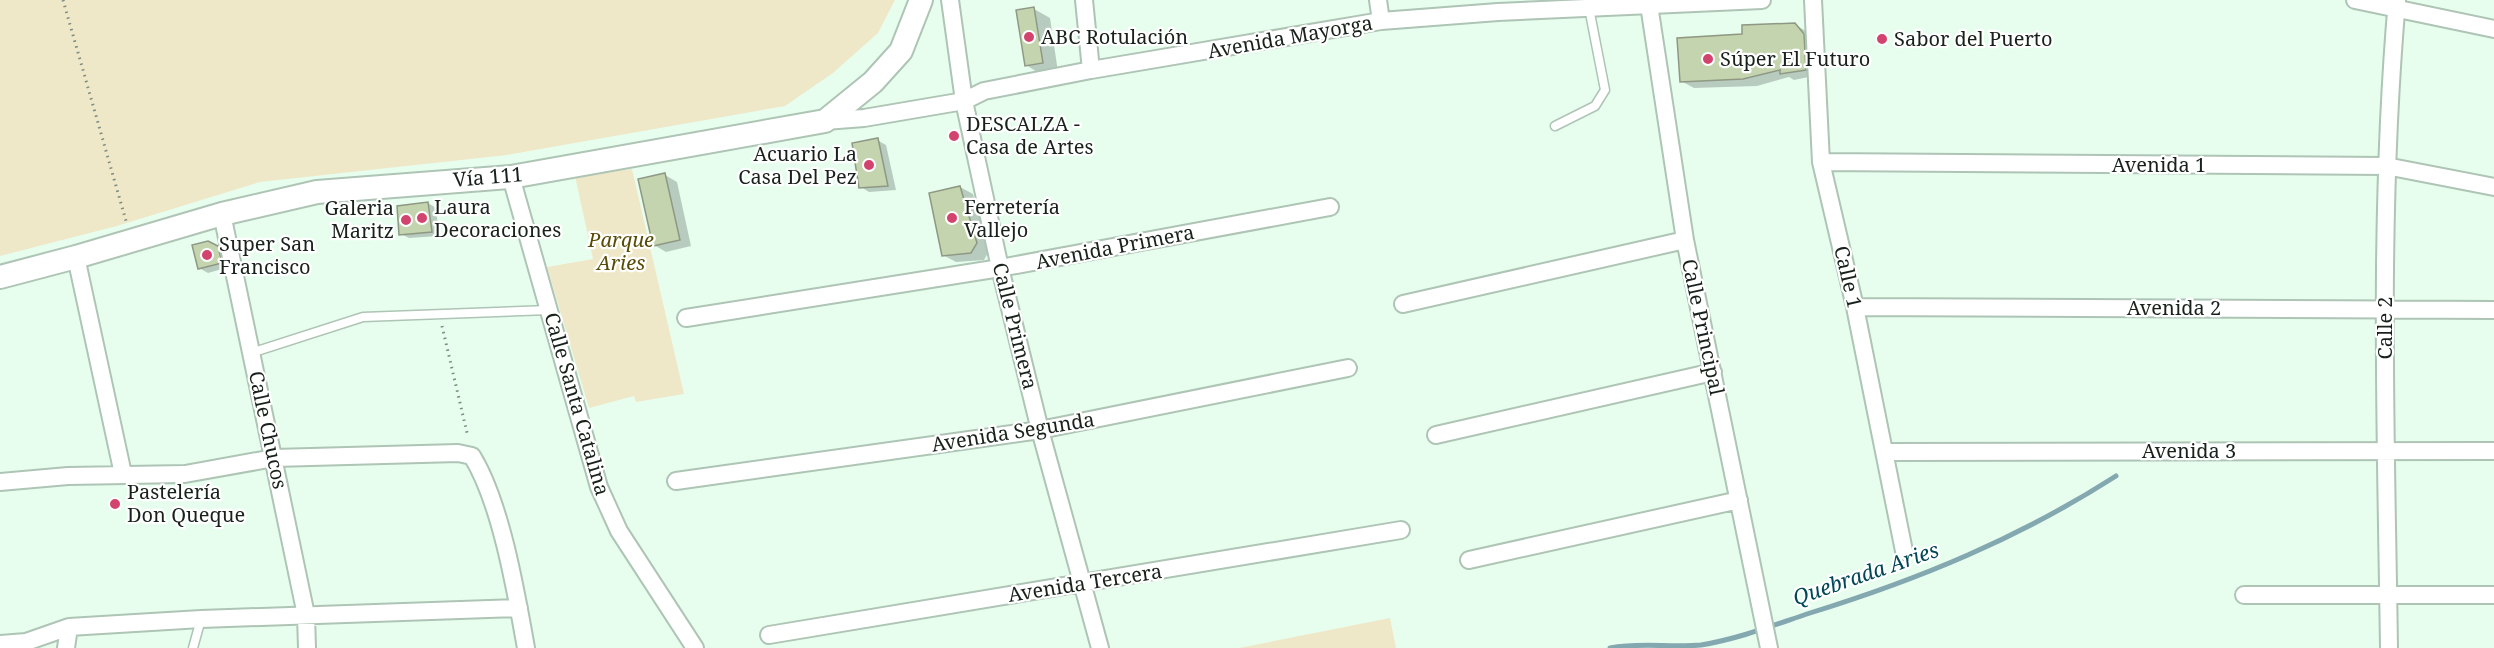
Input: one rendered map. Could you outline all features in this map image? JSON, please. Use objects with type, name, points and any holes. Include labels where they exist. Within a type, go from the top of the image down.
[{"type":"main road","name":"Vía 111","points":[[0,277],[222,214],[317,192],[511,177],[825,121],[873,82],[901,51],[921,0]]},
{"type":"street","name":"Calle Primera","points":[[950,0],[964,101],[1000,268],[1040,430],[1100,648]]},
{"type":"street","points":[[1083,0],[1091,70]]},
{"type":"street","points":[[1378,0],[1381,21]]},
{"type":"street","name":"Avenida Mayorga","points":[[825,121],[864,118],[964,101],[984,91],[1091,70],[1381,21],[1497,6],[1589,7],[1762,0]]},
{"type":"street","name":"Calle 1","points":[[1813,0],[1821,162],[1855,307],[1904,551]]},
{"type":"street","points":[[2355,0],[2397,4],[2494,29]]},
{"type":"street","name":"Calle Principal","points":[[1649,4],[1685,240],[1769,648]]},
{"type":"street","name":"Calle 2","points":[[2389,648],[2384,309],[2386,166],[2397,4]]},
{"type":"street","name":"Avenida 1","points":[[1821,162],[2386,166],[2494,187]]},
{"type":"street","name":"Calle Santa Catalina","points":[[511,177],[599,487],[619,531],[695,648]]},
{"type":"street","name":"Avenida Primera","points":[[686,318],[1000,268],[1330,207]]},
{"type":"street","name":"Calle Chucos","points":[[222,214],[306,615],[307,648]]},
{"type":"street","points":[[1403,304],[1685,240]]},
{"type":"street","points":[[76,257],[123,474]]},
{"type":"street","name":"Avenida 2","points":[[1855,307],[2494,310]]},
{"type":"street","name":"Avenida Segunda","points":[[676,481],[1040,430],[1348,368]]},
{"type":"street","points":[[1436,435],[1713,372]]},
{"type":"street","name":"Avenida 3","points":[[1885,452],[2494,451]]},
{"type":"street","points":[[0,482],[68,476],[185,474],[274,458],[458,453],[472,456],[482,472],[501,531],[526,648]]},
{"type":"street","points":[[1469,560],[1739,500]]},
{"type":"street","name":"Avenida Tercera","points":[[769,635],[1401,530]]},
{"type":"street","points":[[2244,596],[2494,595]]},
{"type":"street","points":[[0,644],[26,642],[69,627],[201,619],[519,608]]},
{"type":"street","points":[[66,648],[69,627]]},
{"type":"lane","points":[[1555,126],[1595,106],[1605,90],[1589,7]]},
{"type":"lane","points":[[251,353],[363,317],[549,310]]},
{"type":"lane","points":[[194,648],[201,619]]},
{"type":"path","points":[[63,0],[132,240]]},
{"type":"path","points":[[439,313],[472,456]]},
{"type":"green space","points":[[0,0],[895,0],[878,33],[833,73],[785,106],[507,155],[260,182],[117,226],[0,256]]},
{"type":"green space","name":"Parque Aries","points":[[632,169],[684,394],[636,402],[634,396],[589,408],[547,267],[593,259],[575,176]]},
{"type":"green space","points":[[1390,618],[1396,648],[1239,648]]},
{"type":"building","name":"ABC Rotulación","points":[[1034,7],[1043,63],[1025,66],[1016,10]]},
{"type":"building","points":[[1795,23],[1804,34],[1806,70],[1780,74],[1780,70],[1743,79],[1680,82],[1677,38],[1742,34],[1742,25]]},
{"type":"building","name":"Acuario La Casa Del Pez","points":[[878,138],[888,186],[859,188],[852,143]]},
{"type":"building","points":[[665,173],[680,240],[653,246],[638,179]]},
{"type":"building","name":"Ferretería Vallejo","points":[[960,186],[977,243],[971,253],[942,256],[929,193]]},
{"type":"building","points":[[428,202],[432,232],[399,235],[397,206]]},
{"type":"building","name":"Super San Francisco","points":[[208,241],[218,246],[222,263],[198,269],[192,245]]},
{"type":"waterway","name":"Quebrada Aries","points":[[1610,648],[1633,645],[1701,645],[1756,631],[1851,600],[1930,571],[2006,538],[2116,476]]},
{"type":"place","name":"ABC Rotulación","points":[[1029,37]]},
{"type":"place","name":"Sabor del Puerto","points":[[1882,39]]},
{"type":"place","name":"Súper El Futuro","points":[[1708,59]]},
{"type":"place","name":"DESCALZA - Casa de Artes","points":[[954,136]]},
{"type":"place","name":"Acuario La Casa Del Pez","points":[[869,165]]},
{"type":"place","name":"Laura Decoraciones","points":[[422,218]]},
{"type":"place","name":"Ferretería Vallejo","points":[[952,218]]},
{"type":"place","name":"Galeria Maritz","points":[[406,220]]},
{"type":"place","name":"Super San Francisco","points":[[207,255]]},
{"type":"place","name":"Pastelería Don Queque","points":[[115,504]]}]
